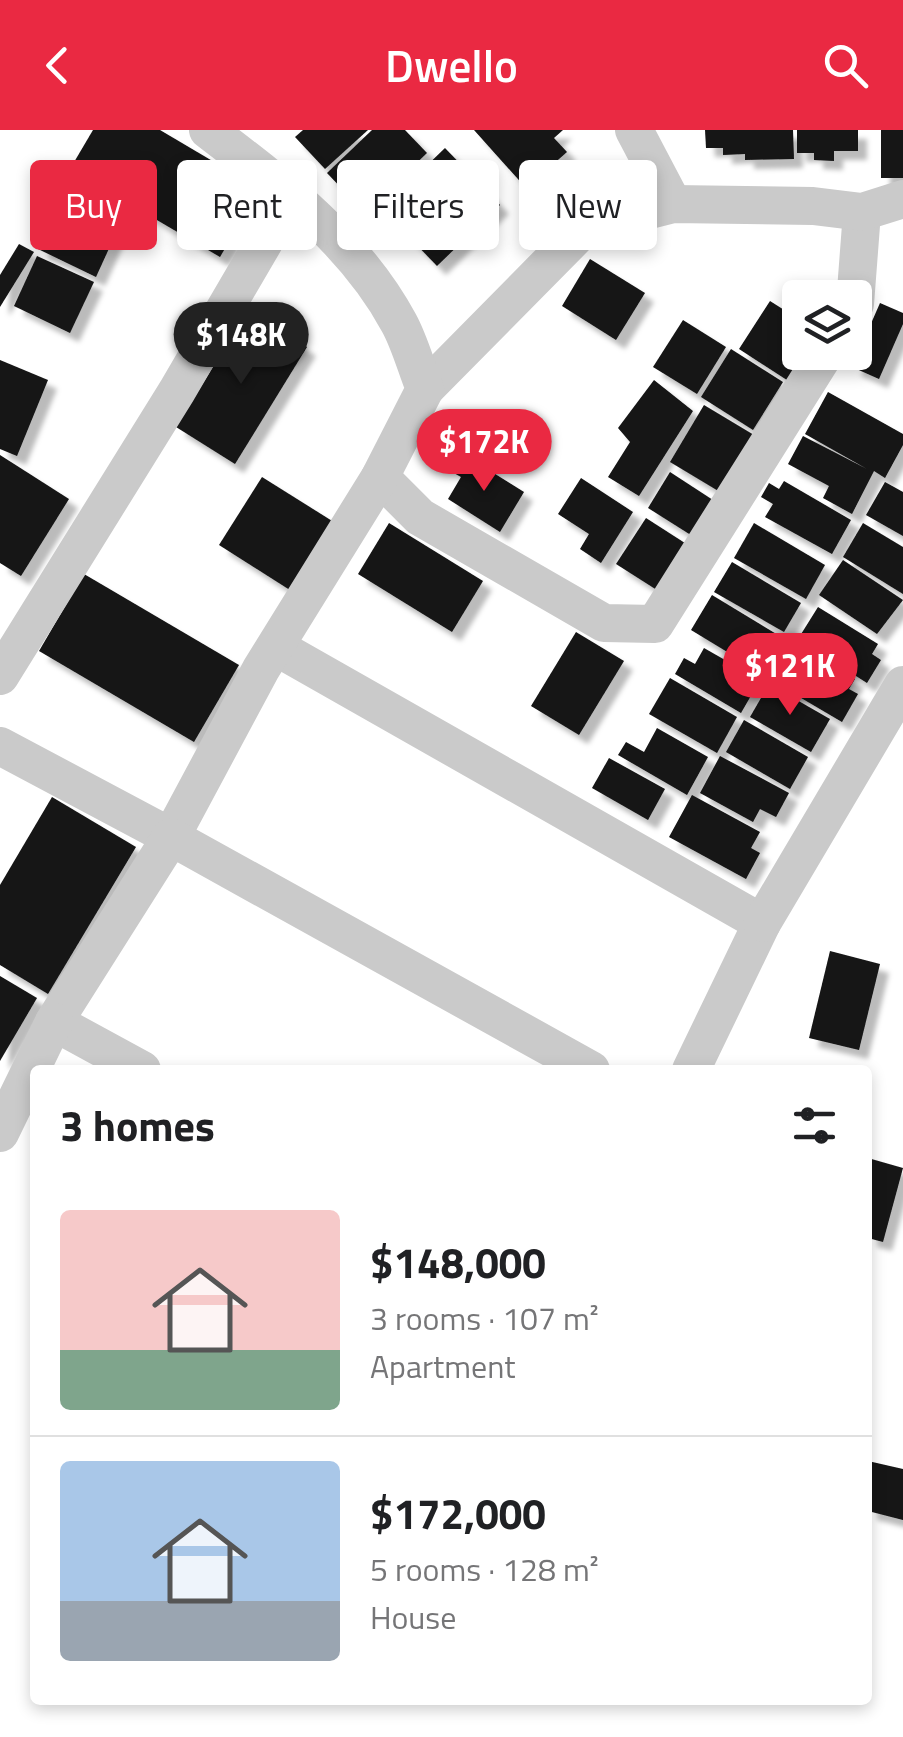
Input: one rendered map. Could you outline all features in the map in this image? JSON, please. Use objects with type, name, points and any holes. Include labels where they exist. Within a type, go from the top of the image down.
[{"type":"street","points":[[208,130],[247,160]]},
{"type":"street","points":[[634,130],[673,204]]},
{"type":"street","points":[[33,1065],[54,1022],[171,837],[276,646],[380,477],[425,389],[586,226],[673,204],[813,206],[862,212],[903,199]]},
{"type":"street","points":[[857,280],[862,212]]},
{"type":"street","points":[[317,221],[374,283],[400,325],[425,389]]},
{"type":"street","points":[[0,676],[177,392],[259,250]]},
{"type":"street","points":[[380,477],[420,517],[604,624],[655,624],[815,370]]},
{"type":"street","points":[[276,646],[762,922]]},
{"type":"street","points":[[693,1065],[762,922],[903,685]]},
{"type":"street","points":[[0,746],[581,1065]]},
{"type":"street","points":[[54,1022],[133,1065]]},
{"type":"street","points":[[0,1133],[30,1071]]},
{"type":"building","points":[[93,130],[160,130],[211,160],[177,160],[177,232],[157,220],[157,160],[75,160]]},
{"type":"building","points":[[303,130],[368,130],[325,169],[295,137]]},
{"type":"building","points":[[372,130],[405,130],[427,153],[420,160],[341,160]]},
{"type":"building","points":[[474,130],[563,130],[554,138],[567,152],[558,160],[519,160],[519,180]]},
{"type":"building","points":[[705,130],[793,130],[794,159],[745,160],[745,154],[723,155],[723,148],[706,148]]},
{"type":"building","points":[[797,130],[858,130],[858,151],[834,151],[834,161],[814,160],[814,153],[797,153]]},
{"type":"building","points":[[881,130],[903,130],[903,178],[881,178]]},
{"type":"building","points":[[445,148],[457,160],[433,160]]},
{"type":"building","points":[[337,163],[337,184],[327,173]]},
{"type":"building","points":[[19,244],[34,252],[0,307],[0,275]]},
{"type":"building","points":[[40,250],[108,250],[96,277]]},
{"type":"building","points":[[422,250],[454,250],[437,266]]},
{"type":"building","points":[[37,256],[94,282],[70,333],[14,306]]},
{"type":"building","points":[[590,259],[645,293],[616,340],[562,306]]},
{"type":"building","points":[[770,301],[782,309],[782,370],[797,370],[790,382],[739,349]]},
{"type":"building","points":[[880,303],[903,313],[903,324],[879,379],[859,370],[872,370],[872,321]]},
{"type":"building","points":[[248,310],[307,347],[235,464],[176,427]]},
{"type":"building","points":[[683,320],[726,347],[697,394],[653,367]]},
{"type":"building","points":[[731,349],[783,382],[753,430],[701,397]]},
{"type":"building","points":[[0,360],[48,380],[17,456],[0,449]]},
{"type":"building","points":[[654,380],[693,411],[639,496],[608,477],[630,442],[618,428]]},
{"type":"building","points":[[828,392],[903,434],[903,445],[885,478],[874,471],[852,514],[823,498],[829,486],[788,464],[803,436],[867,469],[805,434]]},
{"type":"building","points":[[704,405],[754,435],[720,492],[670,462]]},
{"type":"building","points":[[463,454],[524,492],[500,532],[448,499],[461,477],[452,472]]},
{"type":"building","points":[[0,455],[69,499],[21,576],[0,563]]},
{"type":"building","points":[[670,472],[716,502],[694,537],[648,508]]},
{"type":"building","points":[[262,477],[337,524],[293,592],[219,545]]},
{"type":"building","points":[[581,478],[633,512],[601,563],[580,549],[589,534],[558,514]]},
{"type":"building","points":[[784,481],[851,520],[832,554],[765,517],[773,504],[761,497],[769,483],[779,489]]},
{"type":"building","points":[[885,482],[903,492],[903,536],[866,515]]},
{"type":"building","points":[[646,518],[688,545],[660,592],[616,564]]},
{"type":"building","points":[[389,523],[483,581],[452,632],[358,574]]},
{"type":"building","points":[[754,523],[825,565],[806,599],[734,558]]},
{"type":"building","points":[[863,523],[903,547],[903,594],[843,557]]},
{"type":"building","points":[[843,560],[903,600],[877,634],[819,595]]},
{"type":"building","points":[[732,562],[801,603],[784,632],[714,592]]},
{"type":"building","points":[[84,574],[239,665],[194,742],[39,651]]},
{"type":"building","points":[[712,595],[778,635],[757,670],[691,630]]},
{"type":"building","points":[[818,607],[878,644],[872,654],[881,660],[867,683],[798,639]]},
{"type":"building","points":[[576,632],[624,661],[579,735],[531,706]]},
{"type":"building","points":[[796,645],[855,679],[849,689],[858,694],[842,722],[774,682]]},
{"type":"building","points":[[704,648],[760,680],[741,713],[675,674],[684,658],[695,664]]},
{"type":"building","points":[[670,678],[737,717],[717,753],[649,714]]},
{"type":"building","points":[[769,684],[830,719],[811,752],[750,717]]},
{"type":"building","points":[[744,720],[808,757],[790,789],[726,752]]},
{"type":"building","points":[[657,728],[708,757],[687,795],[618,755],[626,742],[644,752]]},
{"type":"building","points":[[720,756],[789,793],[776,817],[760,809],[753,822],[700,793]]},
{"type":"building","points":[[609,758],[665,789],[648,820],[592,788]]},
{"type":"building","points":[[692,795],[760,832],[751,848],[760,853],[746,879],[669,837]]},
{"type":"building","points":[[52,797],[136,847],[48,994],[0,965],[0,885]]},
{"type":"building","points":[[830,951],[880,964],[859,1050],[809,1038]]},
{"type":"building","points":[[0,976],[37,998],[0,1061]]},
{"type":"building","points":[[872,1159],[903,1168],[883,1242],[872,1239]]},
{"type":"building","points":[[872,1462],[903,1469],[903,1520],[872,1512]]}]
